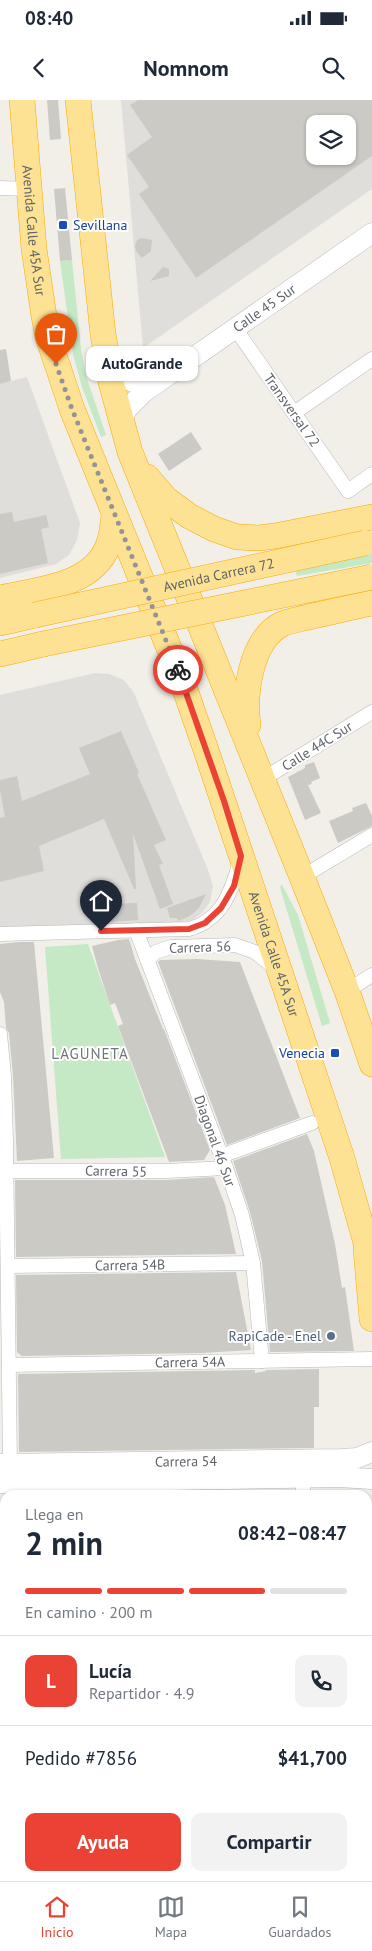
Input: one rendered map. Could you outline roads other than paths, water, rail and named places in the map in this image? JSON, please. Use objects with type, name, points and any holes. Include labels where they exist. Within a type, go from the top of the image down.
[{"type":"highway","name":"Avenida Calle 45A Sur","points":[[22,100],[34,249],[48,337],[72,409],[183,684],[224,801],[278,970],[339,1150],[372,1264]]},
{"type":"highway","points":[[78,100],[110,382],[130,452],[302,877],[347,991],[372,1064]]},
{"type":"highway","points":[[130,452],[151,484],[166,498],[189,516],[226,534],[259,538],[372,517]]},
{"type":"highway","points":[[0,598],[53,586],[85,574],[103,556],[108,546],[114,515]]},
{"type":"highway","name":"Avenida Carrera 72","points":[[0,623],[368,543]]},
{"type":"highway","points":[[0,654],[372,577]]},
{"type":"highway","points":[[252,752],[246,696],[253,664],[267,637],[274,630],[290,621],[372,603]]},
{"type":"highway","points":[[364,1234],[372,1319]]},
{"type":"street","points":[[0,188],[29,189]]},
{"type":"street","name":"Calle 45 Sur","points":[[121,422],[127,410],[134,402],[156,384],[372,233]]},
{"type":"street","name":"Transversal 72","points":[[235,328],[348,491],[372,474]]},
{"type":"street","points":[[294,413],[372,359]]},
{"type":"street","points":[[107,361],[118,374],[130,381],[147,385],[156,384]]},
{"type":"street","name":"Calle 44C Sur","points":[[263,780],[372,712]]},
{"type":"street","points":[[302,877],[372,835]]},
{"type":"street","name":"Carrera 56","points":[[0,934],[189,929],[205,923],[221,908],[234,886],[241,856]]},
{"type":"street","name":"Diagonal 46 Sur","points":[[136,930],[242,1215],[253,1263],[262,1361]]},
{"type":"street","name":"Carrera 56","points":[[147,960],[156,952],[170,947],[235,945],[255,952],[278,970]]},
{"type":"street","points":[[347,991],[372,975]]},
{"type":"street","points":[[0,1034],[7,1171],[9,1365],[5,1464]]},
{"type":"street","name":"Carrera 55","points":[[7,1171],[166,1171],[223,1162],[312,1122]]},
{"type":"street","name":"Carrera 54B","points":[[8,1266],[253,1263]]},
{"type":"street","name":"Carrera 54A","points":[[9,1365],[372,1359]]},
{"type":"street","name":"Carrera 54","points":[[5,1464],[342,1459],[357,1458],[372,1452]]},
{"type":"street","points":[[94,1481],[109,1462]]},
{"type":"street","name":"Carrera 54","points":[[0,1483],[94,1481],[303,1486],[372,1479]]},
{"type":"place","name":"Sevillana","points":[[63,225]]},
{"type":"place","name":"AutoGrande","points":[[56,364]]},
{"type":"place","name":"Venecia","points":[[335,1053]]},
{"type":"place","name":"RapiCade - Enel","points":[[331,1336]]},
{"type":"district","name":"LAGUNETA","points":[[90,1053]]}]
